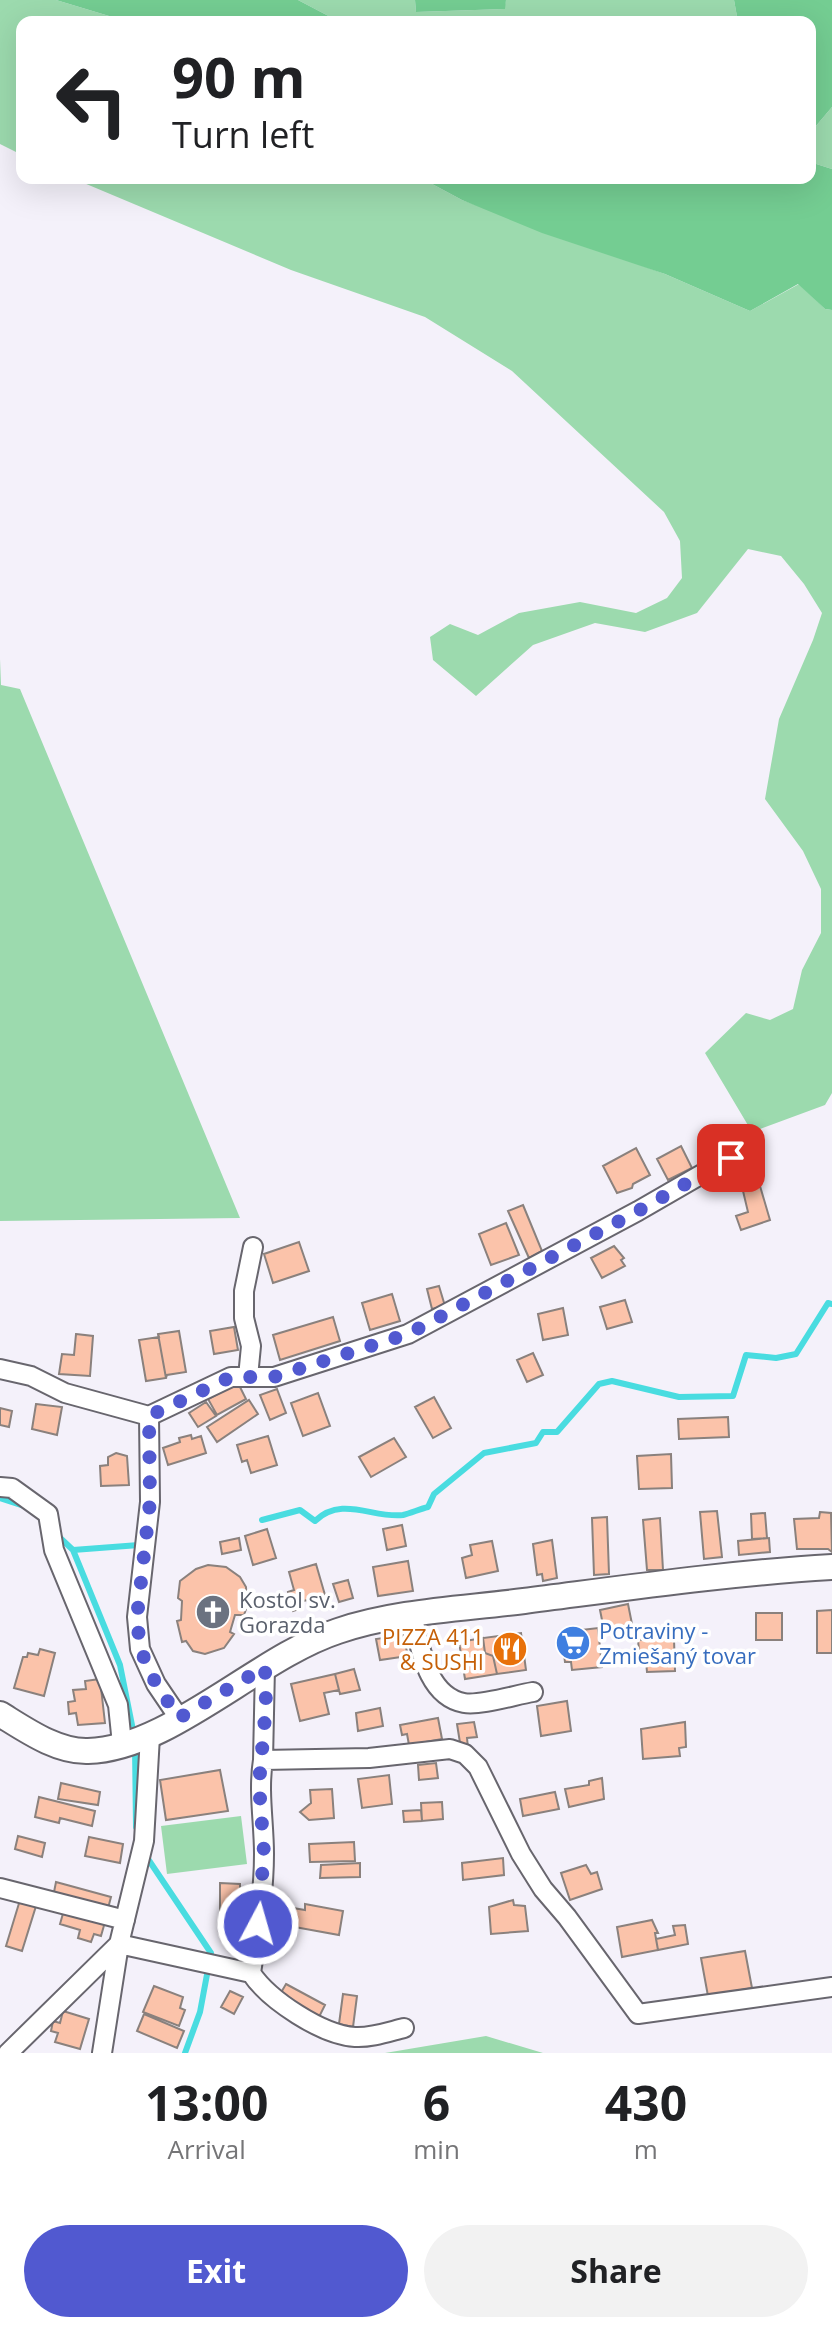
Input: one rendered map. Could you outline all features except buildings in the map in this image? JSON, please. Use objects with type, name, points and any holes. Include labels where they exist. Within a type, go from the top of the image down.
[{"type":"street","points":[[0,1369],[31,1376],[65,1393],[149,1416],[231,1377],[274,1377],[408,1334],[638,1211],[754,1144]]},
{"type":"street","points":[[248,1377],[251,1346],[244,1318],[244,1291],[253,1247]]},
{"type":"street","points":[[149,1416],[150,1502],[137,1617],[140,1649],[156,1684],[179,1718]]},
{"type":"street","points":[[0,1487],[12,1488],[48,1514],[54,1550],[118,1705],[138,1739],[142,1849],[119,1944],[102,2053]]},
{"type":"street","points":[[0,1714],[60,1746],[87,1752],[138,1739],[313,1640],[338,1631],[412,1615],[773,1571],[832,1567]]},
{"type":"street","points":[[412,1615],[427,1670],[448,1697],[466,1704],[533,1692]]},
{"type":"street","points":[[251,1973],[262,1900],[264,1853],[259,1784],[263,1760],[265,1667]]},
{"type":"street","points":[[263,1760],[369,1758],[450,1749],[465,1754],[478,1767],[521,1854],[543,1889],[638,2014],[832,1987]]},
{"type":"street","points":[[0,1888],[125,1920]]},
{"type":"street","points":[[119,1944],[251,1973],[274,1998],[338,2035],[359,2038],[404,2028]]},
{"type":"street","points":[[8,2053],[119,1944]]},
{"type":"green space","points":[[0,0],[56,0],[109,16],[16,16],[16,152],[0,144]]},
{"type":"green space","points":[[56,0],[298,0],[329,16],[109,16]]},
{"type":"green space","points":[[298,0],[415,0],[416,12],[504,9],[506,0],[734,0],[737,16],[329,16]]},
{"type":"green space","points":[[415,0],[506,0],[505,9],[416,12]]},
{"type":"green space","points":[[734,0],[832,0],[832,107],[816,126],[816,16],[737,16]]},
{"type":"green space","points":[[832,107],[832,169],[816,164],[816,126]]},
{"type":"green space","points":[[816,164],[832,169],[832,310],[825,309],[798,284],[750,311],[665,274],[542,233],[462,200],[432,184],[816,184]]},
{"type":"green space","points":[[86,184],[432,184],[462,200],[665,274],[750,311],[799,284],[825,309],[832,310],[832,1093],[825,1105],[752,1132],[705,1053],[746,1013],[770,1020],[793,1009],[802,970],[821,933],[821,889],[803,851],[765,799],[779,719],[822,613],[804,584],[781,556],[748,549],[697,613],[645,632],[595,623],[533,645],[476,696],[433,660],[430,637],[450,624],[478,635],[519,613],[580,602],[636,613],[667,598],[682,578],[680,541],[664,512],[512,371],[425,317],[291,270]]},
{"type":"green space","points":[[0,659],[1,685],[20,689],[240,1218],[0,1221]]},
{"type":"green space","points":[[241,1816],[247,1864],[167,1874],[161,1826]]},
{"type":"green space","points":[[486,2036],[543,2053],[385,2053]]},
{"type":"waterway","points":[[262,1520],[300,1510],[315,1521],[325,1513],[336,1510],[403,1515],[428,1507],[434,1494],[484,1453],[536,1443],[543,1432],[557,1432],[599,1384],[612,1381],[679,1397],[733,1396],[746,1355],[776,1358],[796,1354],[828,1303],[832,1304]]},
{"type":"waterway","points":[[0,1498],[27,1507]]},
{"type":"waterway","points":[[56,1534],[73,1550],[139,1545]]},
{"type":"waterway","points":[[73,1550],[120,1665],[134,1735]]},
{"type":"waterway","points":[[135,1747],[136,1827]]},
{"type":"waterway","points":[[146,1856],[211,1953],[200,2012],[185,2053]]},
{"type":"place","name":"Kostol sv. Gorazda","points":[[213,1612]]},
{"type":"place","name":"Potraviny - Zmiešaný tovar","points":[[573,1643]]},
{"type":"place","name":"PIZZA 411 & SUSHI","points":[[510,1649]]},
{"type":"route","points":[[258,1924],[264,1853],[259,1784],[266,1706],[265,1667],[179,1718],[156,1684],[140,1649],[137,1617],[150,1502],[149,1416],[231,1377],[274,1377],[408,1334],[731,1158]]}]
